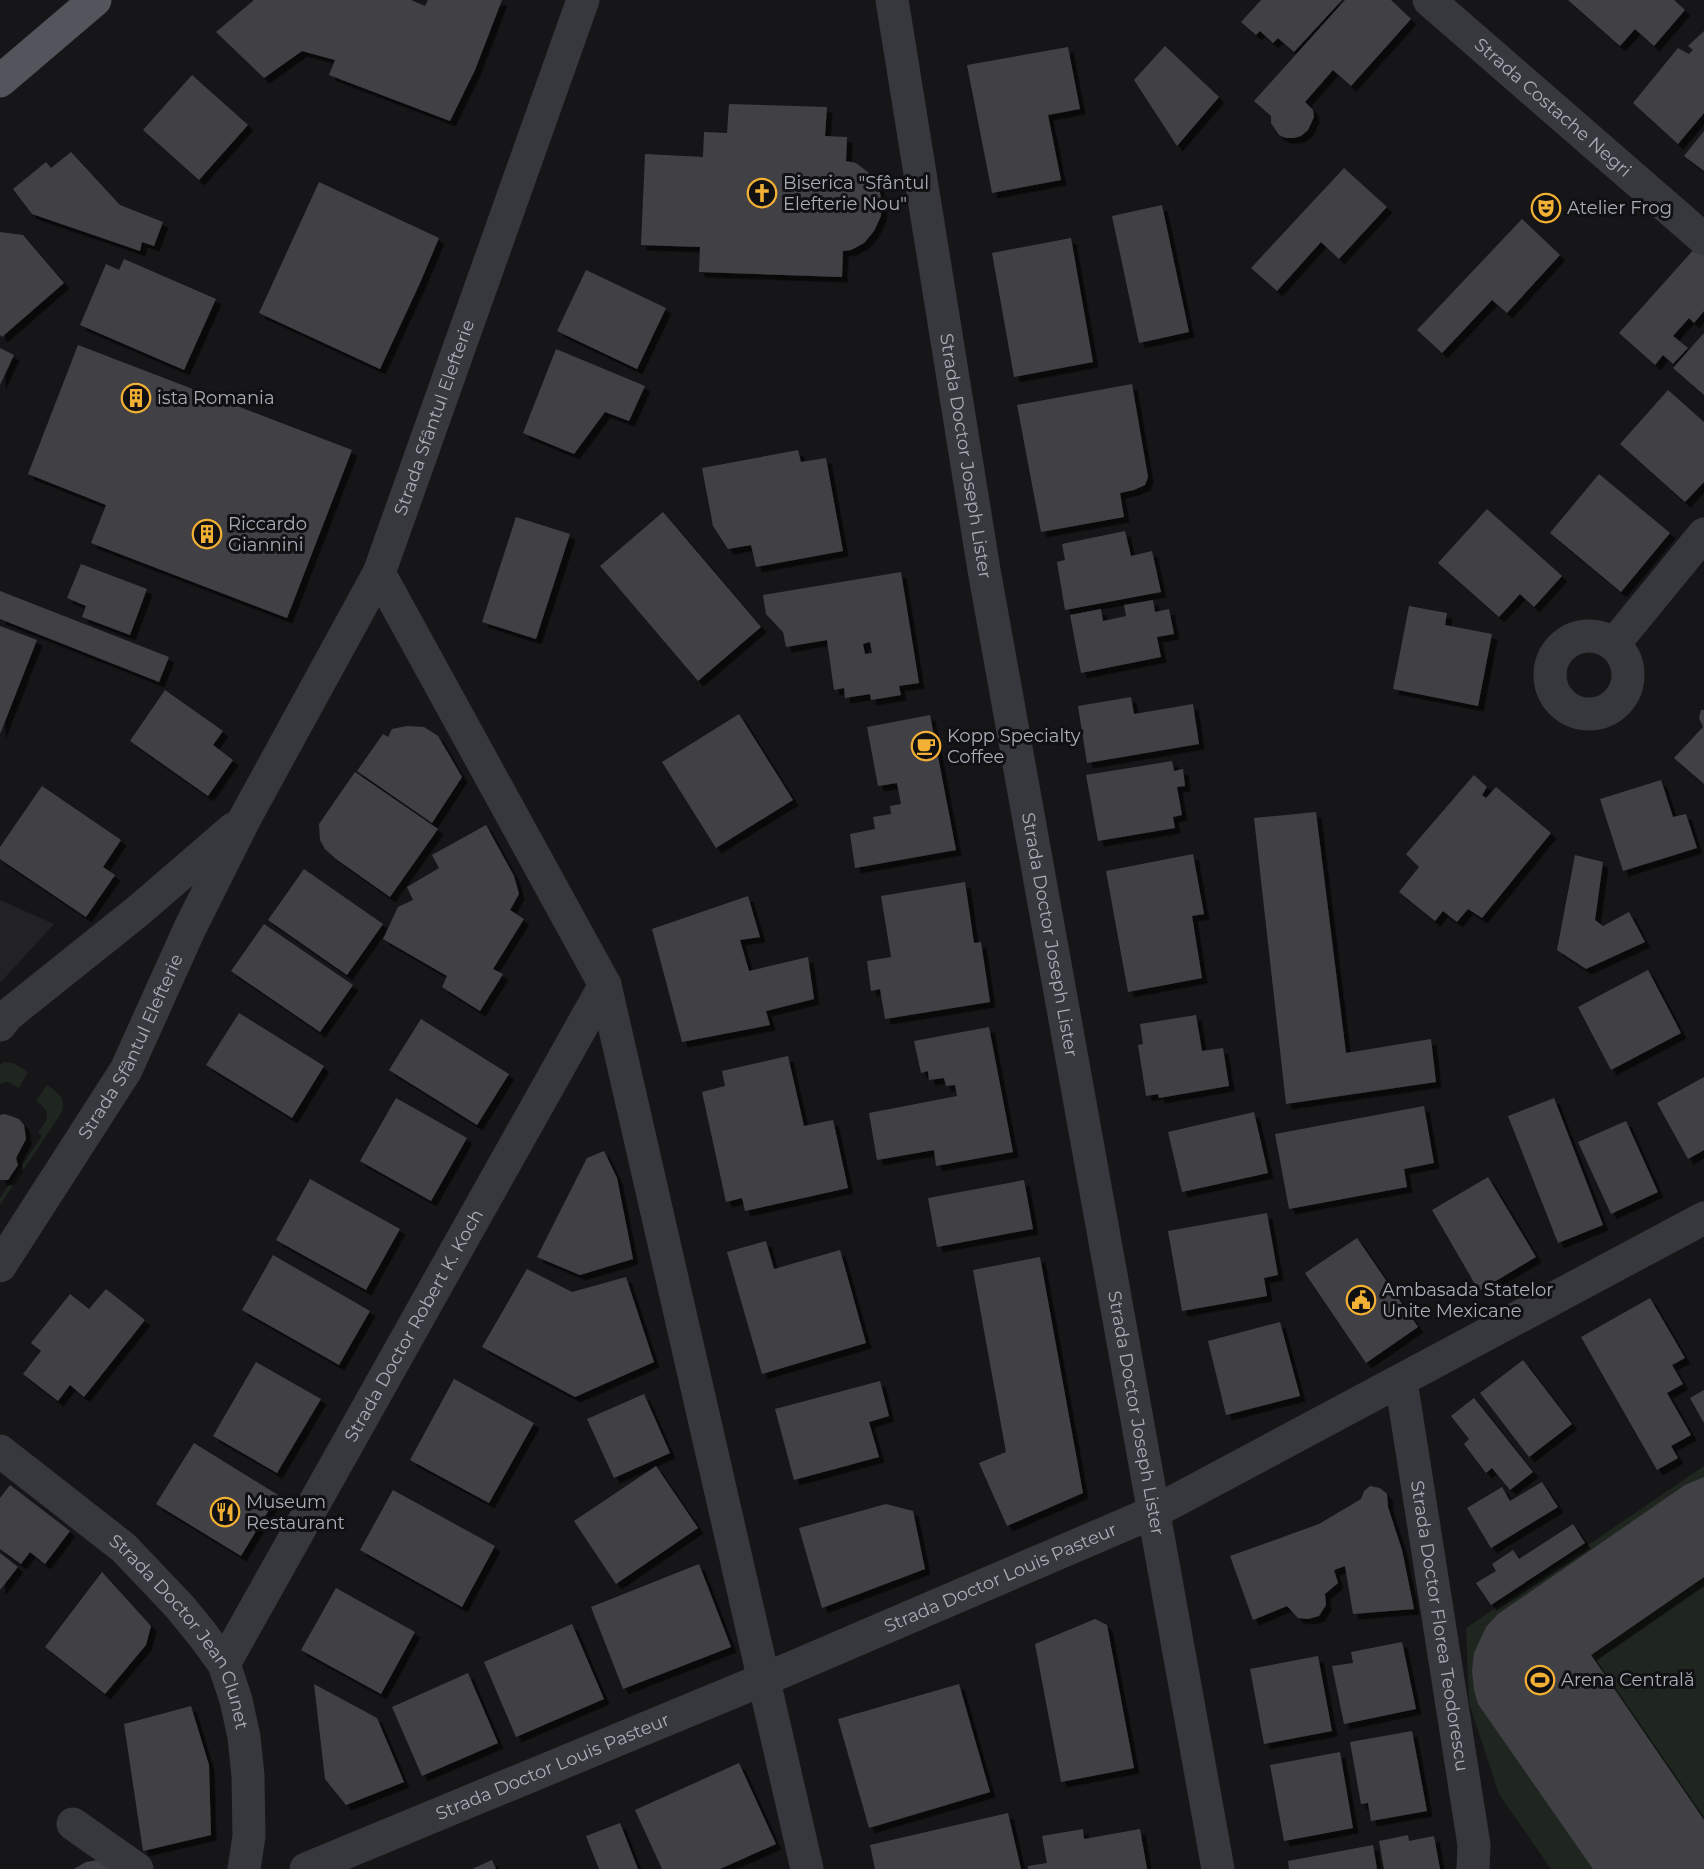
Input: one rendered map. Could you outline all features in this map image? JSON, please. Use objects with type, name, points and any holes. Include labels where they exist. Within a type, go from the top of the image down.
[{"type":"main road","points":[[0,81],[95,0]]},
{"type":"street","name":"Strada Sfântul Elefterie","points":[[0,1266],[126,1071],[190,927],[245,818],[379,573],[583,0]]},
{"type":"street","name":"Strada Doctor Joseph Lister","points":[[892,0],[984,570],[1218,1869]]},
{"type":"street","name":"Strada Costache Negri","points":[[1429,0],[1704,239]]},
{"type":"street","points":[[1614,644],[1704,534]]},
{"type":"street","points":[[379,573],[605,985],[807,1869]]},
{"type":"street","name":"Strada Sfântul Elefterie","points":[[0,1025],[8,1016],[138,911],[245,818]]},
{"type":"street","name":"Strada Doctor Robert K. Koch","points":[[224,1664],[605,985]]},
{"type":"street","name":"Strada Doctor Louis Pasteur","points":[[306,1869],[1154,1512],[1704,1218]]},
{"type":"street","name":"Strada Doctor Florea Teodorescu","points":[[1401,1381],[1474,1845],[1473,1869]]},
{"type":"street","name":"Strada Doctor Jean Clunet","points":[[0,1451],[124,1548],[180,1607],[224,1664],[236,1700],[244,1737],[248,1776],[249,1836],[244,1869]]},
{"type":"street","points":[[73,1824],[137,1869]]},
{"type":"shaded area","points":[[0,900],[54,924],[0,983]]},
{"type":"shaded area","points":[[4,1062],[13,1063],[28,1072],[19,1088],[7,1082],[0,1084],[0,1065]]},
{"type":"shaded area","points":[[47,1085],[55,1090],[62,1099],[62,1112],[0,1205],[0,1198],[42,1136],[38,1133],[46,1119],[47,1112],[36,1101]]},
{"type":"shaded area","name":"Arena Centrală","points":[[1704,1466],[1704,1869],[1551,1869],[1499,1794],[1469,1703],[1466,1628]]},
{"type":"building","points":[[254,0],[411,0],[425,6],[428,0],[502,0],[475,70],[450,121],[329,75],[335,60],[302,51],[264,78],[216,32]]},
{"type":"building","points":[[1261,0],[1342,0],[1294,52],[1278,38],[1273,43],[1260,31],[1256,35],[1241,22]]},
{"type":"building","points":[[1345,0],[1391,0],[1411,19],[1351,86],[1333,70],[1305,102],[1313,110],[1314,117],[1308,130],[1294,138],[1279,135],[1271,123],[1271,116],[1254,101]]},
{"type":"building","points":[[1568,0],[1674,0],[1685,10],[1654,46],[1635,29],[1620,46]]},
{"type":"building","points":[[1704,31],[1704,113],[1678,144],[1633,103],[1678,48],[1689,54],[1693,50],[1688,46]]},
{"type":"building","points":[[1165,46],[1219,97],[1177,146],[1134,80]]},
{"type":"building","points":[[1068,47],[1080,109],[1048,115],[1061,180],[992,193],[967,65]]},
{"type":"building","points":[[192,75],[248,125],[199,180],[143,130]]},
{"type":"building","name":"Biserica \"Sfântul Elefterie Nou\"","points":[[729,104],[827,107],[825,136],[847,137],[846,161],[856,163],[869,173],[878,185],[882,201],[881,216],[874,231],[864,243],[851,250],[843,251],[842,277],[699,272],[700,247],[641,245],[645,154],[703,157],[704,132],[727,133]]},
{"type":"building","points":[[1704,131],[1704,171],[1684,156]]},
{"type":"building","points":[[71,152],[120,205],[163,222],[154,246],[142,242],[140,251],[32,214],[13,189],[46,162],[51,168]]},
{"type":"building","points":[[1344,168],[1387,207],[1339,259],[1321,242],[1277,291],[1251,268]]},
{"type":"building","points":[[319,182],[439,238],[380,369],[259,313]]},
{"type":"building","points":[[1162,205],[1189,332],[1139,343],[1112,216]]},
{"type":"building","points":[[1522,219],[1560,255],[1507,313],[1492,300],[1442,353],[1417,330]]},
{"type":"building","points":[[0,232],[23,235],[64,283],[2,337],[0,335]]},
{"type":"building","points":[[1071,238],[1093,362],[1014,377],[992,253]]},
{"type":"building","points":[[1696,247],[1704,255],[1704,311],[1694,323],[1689,318],[1673,336],[1688,348],[1673,364],[1663,355],[1655,365],[1619,333]]},
{"type":"building","points":[[124,259],[216,299],[184,370],[80,325],[106,264],[119,270]]},
{"type":"building","points":[[586,270],[666,308],[637,369],[557,331]]},
{"type":"building","points":[[1704,333],[1704,395],[1673,368]]},
{"type":"building","points":[[78,345],[352,450],[287,618],[91,543],[106,505],[28,474]]},
{"type":"building","points":[[0,348],[14,355],[0,385]]},
{"type":"building","points":[[556,349],[645,386],[629,421],[605,412],[574,454],[523,433]]},
{"type":"building","points":[[1132,384],[1148,477],[1145,485],[1120,493],[1124,517],[1041,532],[1017,405]]},
{"type":"building","points":[[1668,390],[1704,422],[1704,482],[1685,502],[1620,444]]},
{"type":"building","points":[[798,450],[801,462],[826,458],[843,551],[756,567],[751,545],[728,549],[713,526],[702,468]]},
{"type":"building","points":[[1599,474],[1670,533],[1621,592],[1550,533]]},
{"type":"building","points":[[1487,509],[1562,576],[1534,607],[1520,594],[1499,617],[1438,563]]},
{"type":"building","points":[[663,512],[761,627],[698,681],[600,566]]},
{"type":"building","points":[[516,517],[570,534],[536,639],[482,622]]},
{"type":"building","points":[[1125,531],[1131,556],[1152,551],[1161,592],[1065,610],[1057,562],[1065,560],[1062,544]]},
{"type":"building","points":[[81,564],[147,589],[130,635],[82,617],[86,606],[67,598]]},
{"type":"building","points":[[901,572],[919,683],[899,686],[901,695],[871,700],[870,694],[845,698],[844,688],[834,690],[827,640],[786,647],[783,632],[766,614],[763,595]],"holes":[[[870,642],[872,653],[865,654],[863,644]]]},
{"type":"building","points":[[0,591],[169,657],[159,682],[0,619]]},
{"type":"building","points":[[1153,600],[1155,612],[1169,609],[1174,634],[1157,637],[1161,657],[1081,673],[1070,615],[1101,609],[1103,621],[1126,616],[1124,605]]},
{"type":"building","points":[[1409,606],[1447,613],[1445,625],[1492,634],[1478,706],[1393,689]]},
{"type":"building","points":[[0,626],[37,640],[0,734]]},
{"type":"building","points":[[165,690],[223,731],[213,745],[233,760],[208,796],[130,741]]},
{"type":"building","points":[[1131,697],[1134,714],[1193,704],[1199,744],[1087,763],[1078,706]]},
{"type":"building","points":[[1701,710],[1704,710],[1704,784],[1674,758],[1703,727],[1699,718]]},
{"type":"building","points":[[739,714],[793,800],[716,848],[662,762]]},
{"type":"building","points":[[930,715],[956,850],[855,868],[850,834],[875,829],[873,817],[891,814],[890,806],[901,804],[897,783],[878,786],[867,727]]},
{"type":"building","points":[[407,726],[424,727],[438,736],[462,777],[432,823],[357,771],[383,734],[388,737],[392,729]]},
{"type":"building","points":[[1172,761],[1174,771],[1183,769],[1185,786],[1177,787],[1182,815],[1173,817],[1175,828],[1098,841],[1086,775]]},
{"type":"building","points":[[355,772],[438,829],[390,897],[336,859],[325,849],[320,840],[319,824]]},
{"type":"building","points":[[1474,775],[1487,787],[1482,795],[1486,798],[1496,787],[1551,833],[1482,918],[1468,909],[1457,922],[1443,911],[1435,921],[1399,892],[1419,867],[1406,854]]},
{"type":"building","points":[[1661,780],[1673,817],[1686,814],[1697,848],[1623,871],[1600,799]]},
{"type":"building","points":[[42,786],[121,840],[103,867],[115,875],[86,917],[0,859],[0,847]]},
{"type":"building","points":[[1316,812],[1346,1053],[1431,1039],[1436,1082],[1286,1104],[1254,818]]},
{"type":"building","points":[[486,825],[514,876],[519,894],[510,910],[524,919],[493,969],[503,974],[480,1011],[442,987],[447,976],[383,939],[398,907],[413,900],[407,887],[439,868],[432,855]]},
{"type":"building","points":[[1193,854],[1204,914],[1192,916],[1202,978],[1128,992],[1106,871]]},
{"type":"building","points":[[1575,855],[1603,862],[1595,920],[1603,926],[1629,912],[1645,942],[1586,969],[1557,950]]},
{"type":"building","points":[[304,869],[383,924],[347,975],[268,920]]},
{"type":"building","points":[[965,882],[974,943],[981,942],[990,1002],[885,1019],[880,989],[871,991],[867,961],[891,957],[881,896]]},
{"type":"building","points":[[748,896],[760,937],[740,940],[749,971],[808,957],[814,999],[766,1011],[770,1025],[682,1042],[652,929]]},
{"type":"building","points":[[264,924],[353,985],[320,1032],[231,971]]},
{"type":"building","points":[[1648,970],[1681,1033],[1611,1070],[1578,1007]]},
{"type":"building","points":[[239,1013],[324,1066],[292,1118],[206,1065]]},
{"type":"building","points":[[1196,1015],[1202,1051],[1223,1048],[1229,1086],[1159,1098],[1158,1094],[1146,1096],[1138,1045],[1143,1044],[1140,1024]]},
{"type":"building","points":[[421,1019],[509,1074],[477,1125],[389,1070]]},
{"type":"building","points":[[989,1027],[1013,1152],[936,1166],[934,1150],[877,1160],[869,1113],[957,1096],[955,1085],[946,1086],[944,1078],[929,1080],[928,1071],[921,1073],[914,1041]]},
{"type":"building","points":[[788,1056],[804,1126],[833,1120],[848,1188],[745,1211],[742,1198],[726,1202],[702,1092],[725,1086],[722,1071]]},
{"type":"building","points":[[1704,1077],[1704,1150],[1688,1159],[1657,1103]]},
{"type":"building","points":[[396,1098],[467,1138],[431,1201],[360,1161]]},
{"type":"building","points":[[1554,1098],[1603,1225],[1558,1243],[1508,1116]]},
{"type":"building","points":[[1424,1106],[1434,1163],[1404,1169],[1407,1187],[1289,1209],[1275,1134]]},
{"type":"building","points":[[1254,1112],[1268,1173],[1182,1192],[1168,1132]]},
{"type":"building","points":[[5,1114],[19,1119],[24,1125],[26,1139],[16,1158],[18,1165],[8,1180],[0,1180],[0,1115]]},
{"type":"building","points":[[1626,1121],[1658,1192],[1611,1214],[1578,1142]]},
{"type":"building","points":[[604,1151],[617,1178],[633,1259],[580,1275],[537,1257],[587,1158]]},
{"type":"building","points":[[1488,1177],[1536,1257],[1479,1291],[1432,1210]]},
{"type":"building","points":[[310,1179],[400,1229],[366,1290],[276,1240]]},
{"type":"building","points":[[1024,1180],[1033,1229],[937,1247],[928,1198]]},
{"type":"building","points":[[1267,1213],[1278,1275],[1264,1278],[1267,1296],[1182,1311],[1168,1231]]},
{"type":"building","name":"Ambasada Statelor Unite Mexicane","points":[[1357,1238],[1418,1327],[1366,1363],[1305,1273]]},
{"type":"building","points":[[766,1241],[774,1269],[840,1250],[866,1343],[762,1374],[727,1252]]},
{"type":"building","points":[[273,1255],[370,1311],[339,1365],[242,1310]]},
{"type":"building","points":[[1040,1257],[1083,1493],[1007,1526],[979,1463],[1006,1452],[973,1270]]},
{"type":"building","points":[[527,1269],[572,1292],[626,1277],[654,1362],[575,1397],[482,1347]]},
{"type":"building","points":[[106,1289],[145,1320],[84,1397],[70,1385],[58,1401],[23,1374],[41,1351],[31,1343],[70,1294],[89,1309]]},
{"type":"building","points":[[1650,1298],[1685,1358],[1672,1365],[1683,1384],[1667,1393],[1691,1435],[1671,1446],[1678,1458],[1657,1470],[1581,1337]]},
{"type":"building","points":[[1280,1322],[1300,1396],[1226,1415],[1208,1341]]},
{"type":"building","points":[[1523,1360],[1572,1424],[1529,1457],[1480,1393]]},
{"type":"building","points":[[256,1362],[321,1399],[277,1473],[213,1436]]},
{"type":"building","points":[[454,1379],[534,1423],[489,1503],[410,1460]]},
{"type":"building","points":[[880,1381],[889,1416],[869,1422],[879,1457],[794,1480],[775,1409]]},
{"type":"building","points":[[1704,1390],[1704,1423],[1690,1398]]},
{"type":"building","points":[[644,1394],[670,1453],[614,1478],[587,1419]]},
{"type":"building","points":[[1474,1398],[1533,1472],[1510,1490],[1492,1468],[1486,1473],[1464,1444],[1469,1439],[1451,1416]]},
{"type":"building","points":[[194,1443],[278,1495],[241,1556],[156,1504]]},
{"type":"building","points":[[656,1466],[698,1528],[616,1584],[574,1521]]},
{"type":"building","name":"Arena Centrală","points":[[1704,1477],[1704,1577],[1591,1655],[1704,1820],[1704,1869],[1593,1869],[1478,1704],[1472,1670],[1474,1653],[1486,1627],[1498,1614],[1685,1485]]},
{"type":"building","points":[[1542,1482],[1558,1507],[1491,1548],[1467,1508],[1502,1487],[1510,1501]]},
{"type":"building","points":[[10,1485],[70,1531],[45,1564],[30,1552],[21,1564],[0,1549],[0,1498]]},
{"type":"building","points":[[1370,1486],[1380,1488],[1387,1494],[1388,1507],[1402,1550],[1414,1609],[1353,1614],[1345,1566],[1334,1570],[1338,1583],[1325,1594],[1326,1605],[1319,1616],[1308,1619],[1298,1618],[1287,1606],[1253,1620],[1230,1556],[1319,1524],[1361,1499],[1364,1491]]},
{"type":"building","points":[[393,1490],[495,1546],[462,1607],[360,1550]]},
{"type":"building","points":[[886,1504],[913,1511],[925,1569],[822,1608],[799,1528]]},
{"type":"building","points":[[1573,1524],[1585,1543],[1491,1605],[1476,1583],[1496,1571],[1492,1564],[1513,1550],[1519,1559]]},
{"type":"building","points":[[0,1553],[18,1567],[0,1590]]},
{"type":"building","points":[[699,1564],[731,1647],[623,1689],[591,1607]]},
{"type":"building","points":[[102,1572],[151,1626],[146,1645],[105,1694],[45,1647]]},
{"type":"building","points":[[336,1588],[415,1632],[381,1694],[301,1650]]},
{"type":"building","points":[[1095,1619],[1107,1625],[1134,1768],[1061,1782],[1035,1644]]},
{"type":"building","points":[[572,1624],[604,1699],[516,1737],[484,1662]]},
{"type":"building","points":[[1402,1642],[1416,1709],[1344,1724],[1332,1666],[1353,1663],[1351,1652]]},
{"type":"building","points":[[1318,1656],[1332,1731],[1264,1744],[1250,1669]]},
{"type":"building","points":[[468,1673],[498,1743],[422,1776],[392,1707]]},
{"type":"building","points":[[314,1684],[377,1718],[404,1782],[346,1805],[325,1779]]},
{"type":"building","points":[[959,1684],[990,1792],[869,1828],[838,1719]]},
{"type":"building","points":[[191,1706],[209,1765],[211,1835],[143,1851],[124,1724]]},
{"type":"building","points":[[1412,1731],[1427,1811],[1371,1821],[1368,1803],[1361,1804],[1350,1742]]},
{"type":"building","points":[[1340,1752],[1353,1828],[1284,1841],[1270,1765]]},
{"type":"building","points":[[739,1763],[776,1844],[720,1869],[662,1869],[635,1810]]},
{"type":"building","points":[[1008,1813],[1021,1869],[875,1869],[870,1845]]},
{"type":"building","points":[[620,1823],[638,1869],[599,1869],[586,1836]]},
{"type":"building","points":[[1083,1829],[1084,1839],[1140,1829],[1147,1869],[1028,1869],[1028,1866],[1047,1863],[1042,1836]]},
{"type":"building","points":[[1408,1835],[1409,1841],[1434,1836],[1440,1869],[1384,1869],[1379,1841]]},
{"type":"building","points":[[1373,1845],[1377,1869],[1289,1869],[1288,1861]]},
{"type":"building","points":[[103,1859],[117,1869],[74,1869],[86,1862]]},
{"type":"building","points":[[492,1860],[496,1869],[472,1869]]},
{"type":"place","name":"Biserica \"Sfântul Elefterie Nou\"","points":[[762,193]]},
{"type":"place","name":"Atelier Frog","points":[[1546,208]]},
{"type":"place","name":"ista Romania","points":[[136,398]]},
{"type":"place","name":"Riccardo Giannini","points":[[207,534]]},
{"type":"place","name":"Kopp Specialty Coffee","points":[[926,746]]},
{"type":"place","name":"Ambasada Statelor Unite Mexicane","points":[[1361,1300]]},
{"type":"place","name":"Museum Restaurant","points":[[225,1512]]},
{"type":"place","name":"Arena Centrală","points":[[1540,1680]]}]
